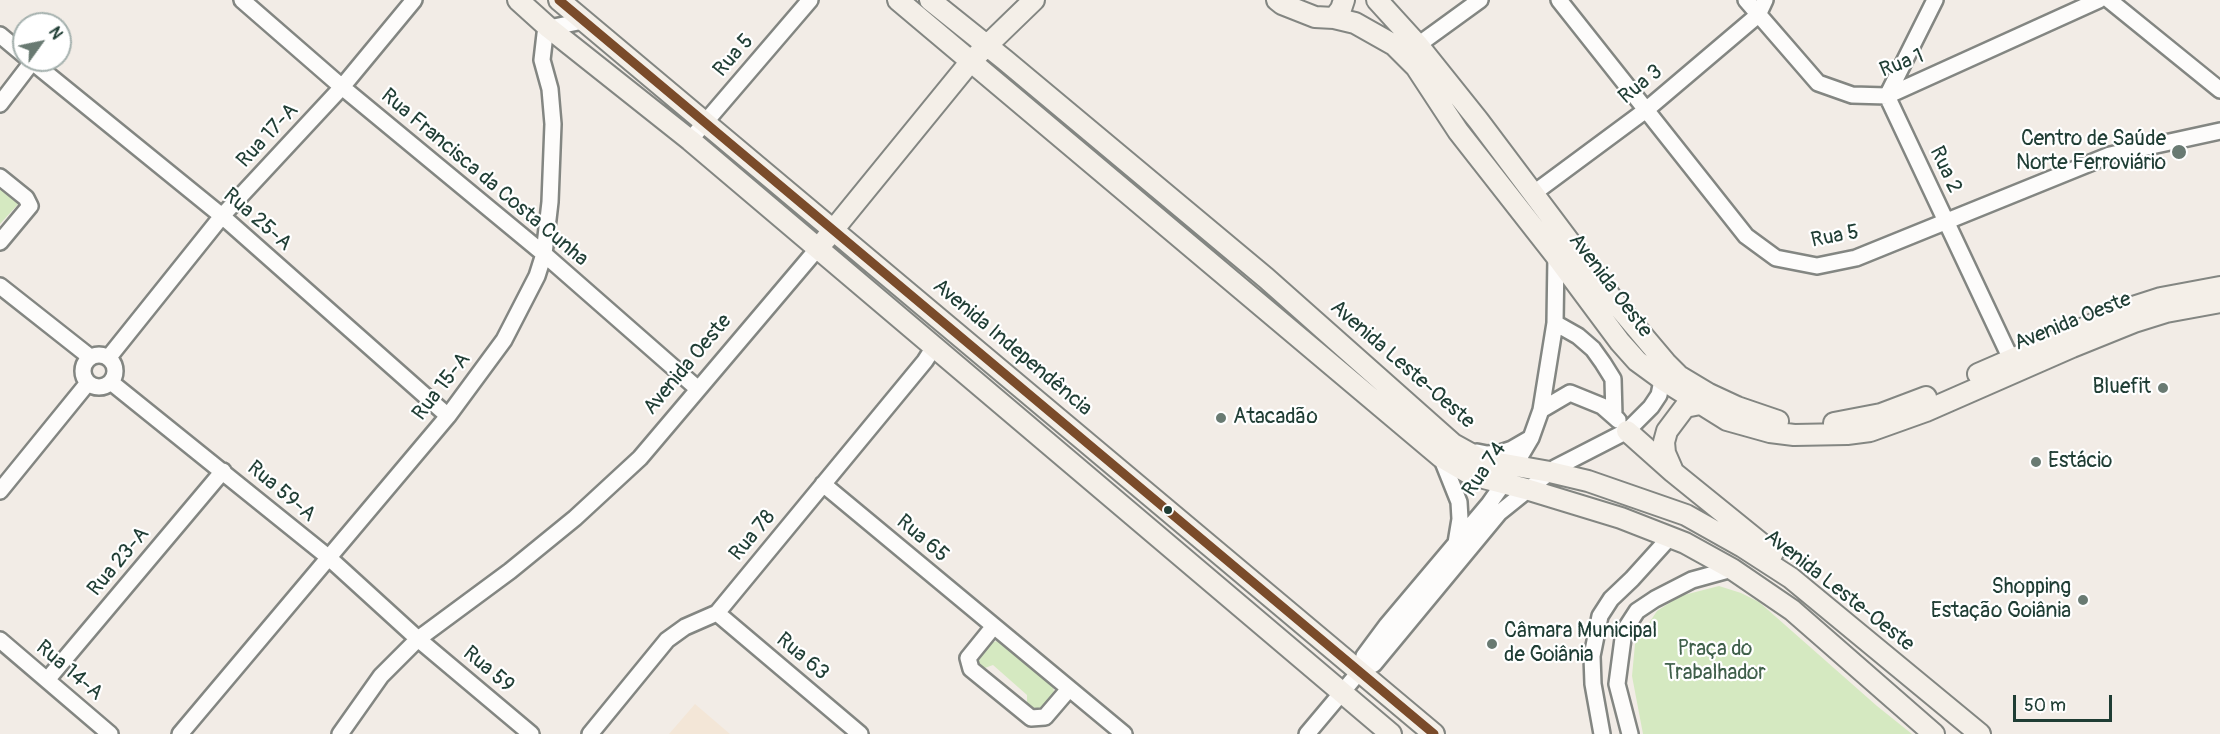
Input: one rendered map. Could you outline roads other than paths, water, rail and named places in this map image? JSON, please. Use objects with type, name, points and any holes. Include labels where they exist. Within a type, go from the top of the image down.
[{"type":"main road","points":[[518,0],[549,28],[690,140],[1391,734]]},
{"type":"main road","name":"Avenida Independência","points":[[559,0],[1434,734]]},
{"type":"main road","name":"Avenida Leste-Oeste","points":[[898,0],[1447,450],[1482,460],[1588,481],[1686,515],[1769,563],[1816,598],[1980,734]]},
{"type":"main road","name":"Avenida Leste-Oeste","points":[[930,0],[1266,278],[1472,475],[1621,518],[1699,550],[1732,568],[1792,610],[1934,734]]},
{"type":"main road","name":"Avenida Oeste","points":[[818,248],[971,61],[1034,0]]},
{"type":"main road","name":"Avenida Oeste","points":[[1278,0],[1282,4],[1315,17],[1355,22],[1394,45],[1416,67],[1458,130],[1637,361],[1679,376],[1709,394],[1772,420],[1822,425],[1881,414],[1920,400],[2130,308],[2170,296],[2220,287]]},
{"type":"main road","points":[[1334,18],[1344,0]]},
{"type":"main road","name":"Avenida Oeste","points":[[1377,0],[1418,45],[1534,193],[1664,371],[1700,404],[1727,420],[1770,432],[1822,435],[1870,431],[1907,419],[2134,322],[2166,312],[2220,302]]},
{"type":"main road","points":[[1673,472],[1665,453],[1664,442],[1667,431],[1685,407],[1700,404]]},
{"type":"main road","points":[[1627,431],[1797,574],[1816,598]]},
{"type":"street","name":"Rua Francisca da Costa Cunha","points":[[242,0],[342,87],[544,254],[698,389]]},
{"type":"street","name":"Rua 17-A","points":[[109,357],[222,216],[342,87],[414,0]]},
{"type":"street","name":"Rua 5","points":[[690,140],[810,0]]},
{"type":"street","points":[[1418,45],[1480,0]]},
{"type":"street","name":"Rua 5","points":[[1559,0],[1746,236],[1776,258],[1817,266],[1856,258],[2110,155],[2220,131]]},
{"type":"street","name":"Rua 1","points":[[1746,0],[1818,83],[1852,95],[1887,96],[2099,0]]},
{"type":"street","name":"Rua 3","points":[[1534,193],[1646,110],[1758,15],[1765,0]]},
{"type":"street","points":[[1887,96],[1935,0]]},
{"type":"street","points":[[2109,0],[2220,90]]},
{"type":"street","points":[[549,28],[583,21]]},
{"type":"street","name":"Rua 15-A","points":[[180,734],[448,416],[504,340],[537,276],[544,254],[550,202],[553,124],[550,89],[542,60],[545,34],[549,28]]},
{"type":"street","name":"Rua 25-A","points":[[0,35],[12,45]]},
{"type":"street","points":[[0,105],[21,72]]},
{"type":"street","name":"Rua 25-A","points":[[45,72],[222,216],[448,416]]},
{"type":"street","name":"Rua 2","points":[[1887,96],[2011,359]]},
{"type":"street","points":[[0,177],[26,198],[30,206],[0,242]]},
{"type":"street","name":"Avenida Oeste","points":[[340,731],[381,676],[418,639],[510,571],[575,518],[640,458],[818,248]]},
{"type":"street","name":"Rua 74","points":[[1360,671],[1364,656],[1387,625],[1489,504],[1531,438],[1541,411],[1555,323],[1556,256]]},
{"type":"street","points":[[0,286],[90,357]]},
{"type":"street","points":[[1555,323],[1578,336],[1593,349],[1608,371],[1613,379],[1614,416]]},
{"type":"street","name":"Rua 78","points":[[590,734],[667,640],[685,627],[717,613],[925,361],[934,347]]},
{"type":"street","points":[[99,354],[109,357],[117,370],[112,383],[98,389],[87,384],[83,368],[90,357],[99,354]]},
{"type":"street","name":"Rua 74","points":[[1307,734],[1360,671],[1374,664],[1499,513],[1550,472],[1591,448],[1627,431],[1651,407],[1659,394],[1664,371]]},
{"type":"street","name":"Rua 59-A","points":[[112,383],[328,557],[418,639]]},
{"type":"street","points":[[0,491],[87,384]]},
{"type":"street","points":[[1541,411],[1570,393],[1588,399],[1614,416],[1627,431]]},
{"type":"street","points":[[1447,450],[1487,454],[1512,449],[1531,438]]},
{"type":"street","name":"Avenida Leste-Oeste","points":[[1447,450],[1459,502],[1460,519],[1456,543]]},
{"type":"street","name":"Rua 23-A","points":[[47,680],[223,471]]},
{"type":"street","name":"Rua 65","points":[[823,484],[1124,734]]},
{"type":"street","points":[[1602,734],[1593,684],[1592,656],[1600,616],[1611,599],[1670,537]]},
{"type":"street","points":[[1630,734],[1617,684],[1624,631],[1637,611],[1654,599],[1692,580],[1732,568]]},
{"type":"street","name":"Rua 63","points":[[717,613],[860,734]]},
{"type":"street","points":[[994,626],[968,658],[971,669],[1031,718],[1045,717],[1069,689]]},
{"type":"street","name":"Rua 59","points":[[418,639],[531,734]]},
{"type":"street","name":"Rua 14-A","points":[[0,640],[111,734]]},
{"type":"place","name":"Centro de Saúde Norte Ferroviário","points":[[2179,152]]},
{"type":"place","name":"Bluefit","points":[[2163,388]]},
{"type":"place","name":"Atacadão","points":[[1221,418]]},
{"type":"place","name":"Estácio","points":[[2036,462]]},
{"type":"place","name":"Shopping Estação Goiânia","points":[[2083,600]]},
{"type":"place","name":"Câmara Municipal de Goiânia","points":[[1492,644]]},
{"type":"park label","name":"Praça do Trabalhador","points":[[1715,662]]}]
